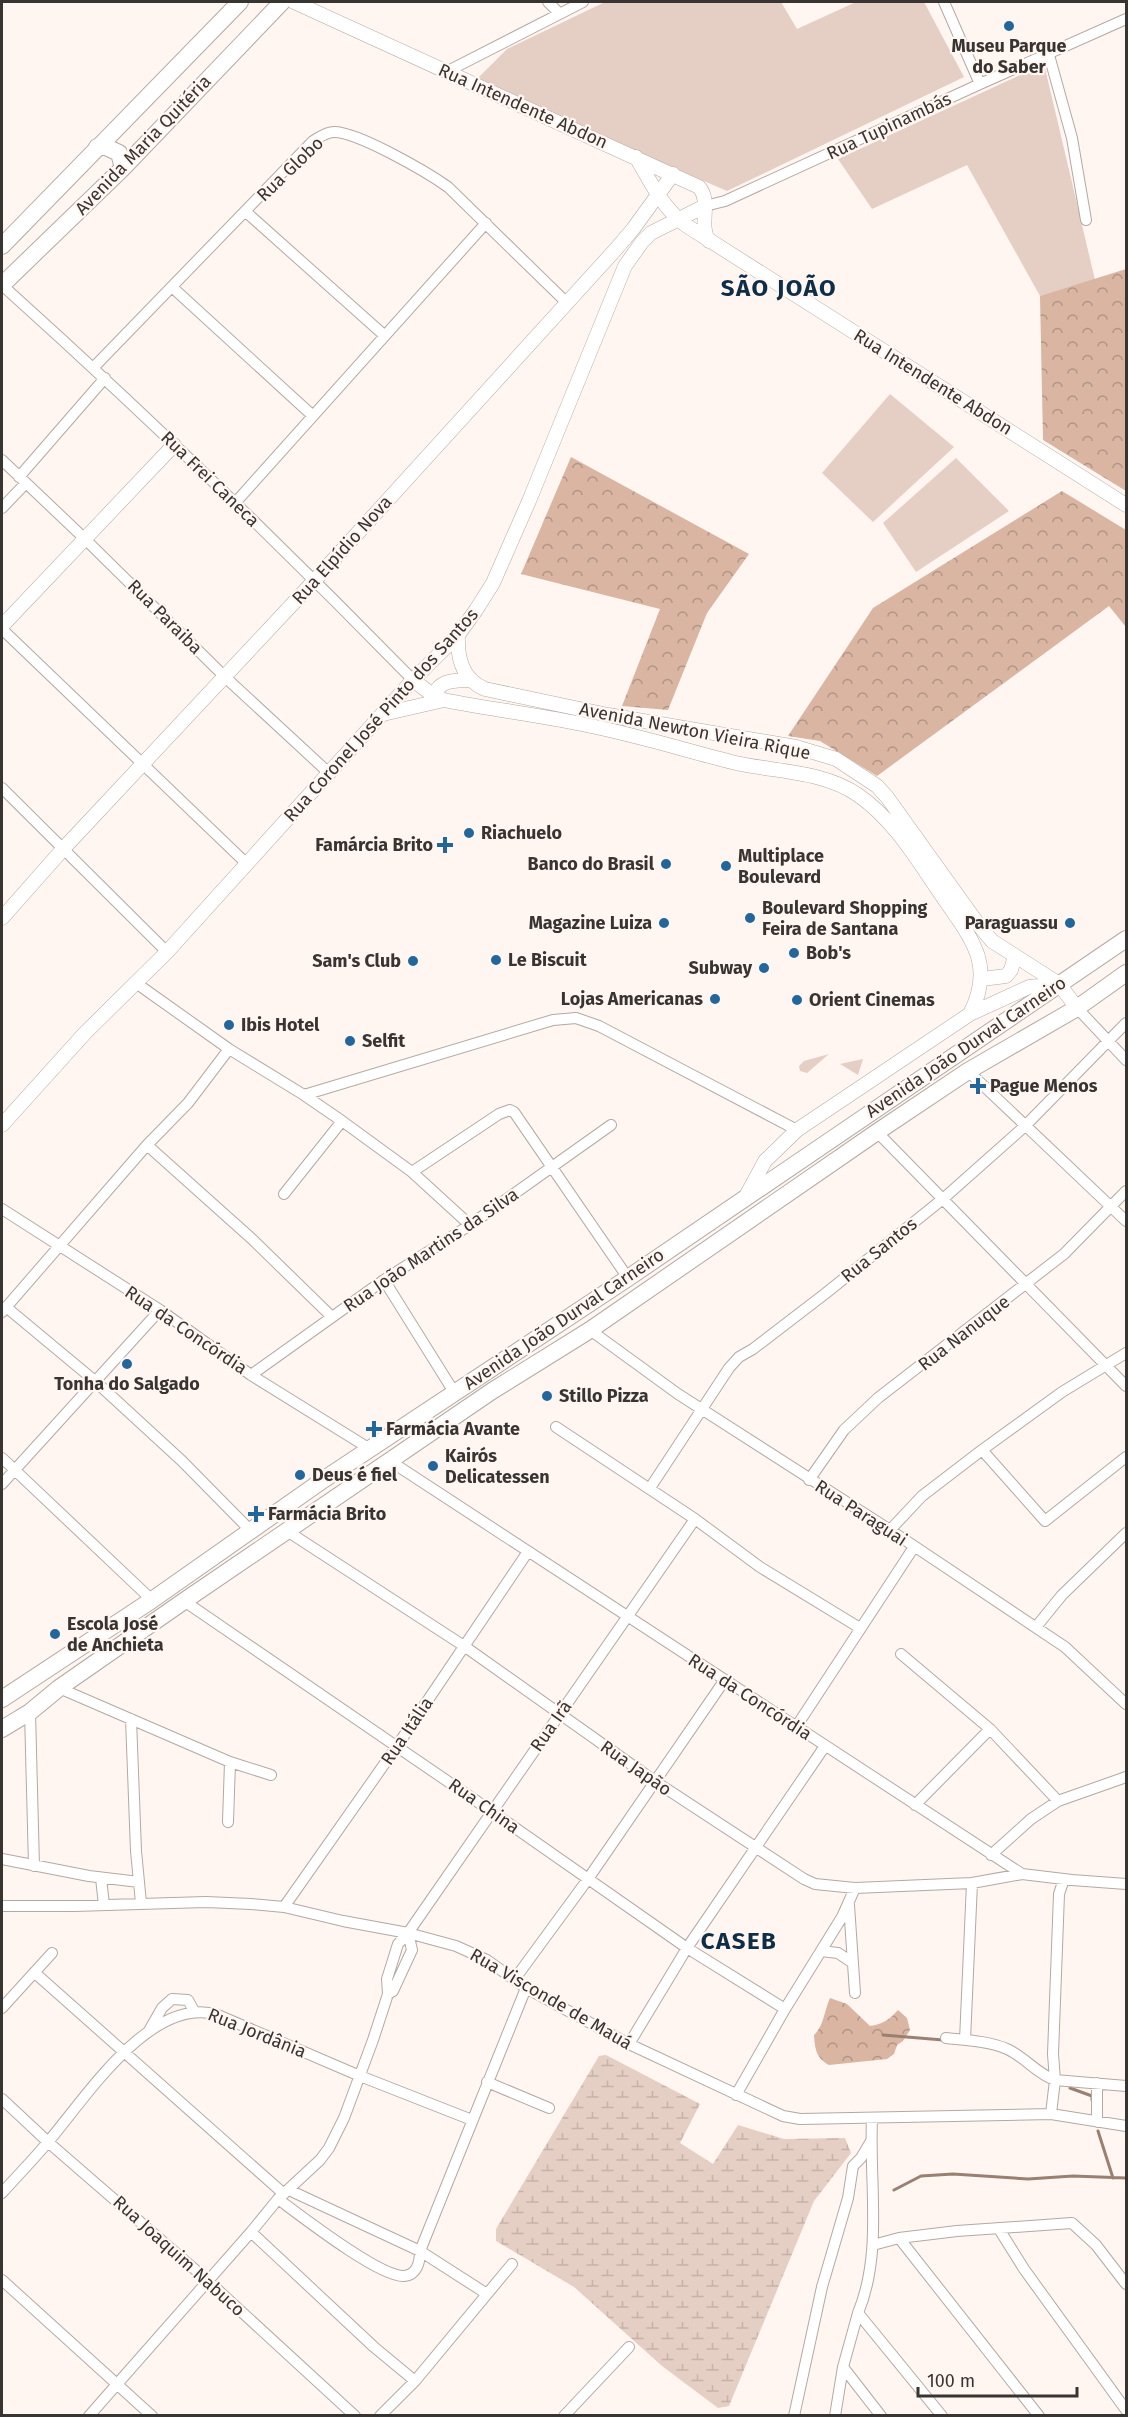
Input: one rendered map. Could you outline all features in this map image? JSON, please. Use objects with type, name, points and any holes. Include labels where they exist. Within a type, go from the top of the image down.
[{"type":"main road","name":"Avenida Maria Quitéria","points":[[2,246],[240,2]]},
{"type":"main road","name":"Avenida Maria Quitéria","points":[[2,285],[123,168],[282,2]]},
{"type":"main road","points":[[97,147],[106,147],[119,153],[123,168]]},
{"type":"main road","name":"Avenida João Durval Carneiro","points":[[2,1699],[152,1600],[370,1449],[628,1278],[1126,939]]},
{"type":"main road","name":"Avenida João Durval Carneiro","points":[[2,1729],[30,1712],[59,1688],[286,1531],[492,1391],[590,1330],[877,1132],[968,1071],[1077,1008],[1126,973]]},
{"type":"street","name":"Rua Intendente Abdon","points":[[294,2],[673,174],[699,187],[705,199],[705,206]]},
{"type":"street","points":[[548,2],[559,13]]},
{"type":"street","points":[[446,72],[583,2]]},
{"type":"street","points":[[944,2],[980,84]]},
{"type":"street","name":"Rua Tupinambás","points":[[651,233],[705,206],[725,201],[1126,20]]},
{"type":"street","points":[[1049,54],[1072,138],[1086,220]]},
{"type":"street","name":"Rua Globo","points":[[93,368],[313,141],[324,134],[334,132],[368,143],[436,178],[486,223],[567,303]]},
{"type":"street","name":"Rua Intendente Abdon","points":[[636,156],[658,195],[677,219],[1126,505]]},
{"type":"street","name":"Rua Elpídio Nova","points":[[3,913],[144,765],[567,303],[633,229],[673,174]]},
{"type":"street","points":[[705,206],[706,236],[709,241]]},
{"type":"street","points":[[246,212],[385,336]]},
{"type":"street","points":[[236,503],[486,223]]},
{"type":"street","name":"Rua Coronel José Pinto dos Santos","points":[[2,1125],[85,1033],[167,952],[413,680],[458,635],[480,605],[493,583],[625,266],[651,233]]},
{"type":"street","name":"Rua Frei Caneca","points":[[2,285],[105,378],[236,503],[413,680]]},
{"type":"street","points":[[172,287],[313,416]]},
{"type":"street","points":[[2,508],[105,378]]},
{"type":"street","points":[[174,445],[2,628],[247,864]]},
{"type":"street","name":"Rua Paraiba","points":[[2,460],[225,677],[330,774]]},
{"type":"street","points":[[383,714],[439,698],[436,690],[444,683],[470,680],[460,661],[458,635]]},
{"type":"street","name":"Avenida Newton Vieira Rique","points":[[413,680],[439,698],[592,726],[735,762],[834,782],[874,807],[892,824],[966,931],[980,961],[982,979]]},
{"type":"street","name":"Avenida Newton Vieira Rique","points":[[470,680],[485,689],[513,696],[796,747],[836,759],[878,786],[992,941],[1059,984],[1077,1008]]},
{"type":"street","points":[[735,762],[740,738]]},
{"type":"street","points":[[2,788],[167,952]]},
{"type":"street","points":[[970,1014],[978,998],[982,979],[1006,976],[1015,956]]},
{"type":"street","points":[[136,983],[229,1049],[342,1121],[412,1172],[470,1226]]},
{"type":"street","points":[[746,1196],[765,1161],[797,1130],[970,1014],[1029,987],[1059,984]]},
{"type":"street","points":[[1077,1008],[1126,1060]]},
{"type":"street","points":[[304,1095],[553,1020],[576,1018],[599,1026],[797,1130]]},
{"type":"street","name":"Rua Santos","points":[[650,1488],[729,1368],[739,1357],[753,1349],[817,1300],[944,1198],[1025,1126],[1126,1023]]},
{"type":"street","points":[[229,1049],[188,1103],[147,1145],[4,1310],[95,1381],[182,1461],[251,1532]]},
{"type":"street","points":[[968,1071],[1126,1221]]},
{"type":"street","points":[[412,1172],[499,1114],[510,1110],[519,1117],[552,1169],[628,1278]]},
{"type":"street","points":[[284,1194],[342,1121]]},
{"type":"street","name":"Rua João Martins da Silva","points":[[251,1375],[384,1280],[470,1226],[611,1125]]},
{"type":"street","points":[[877,1132],[1126,1386]]},
{"type":"street","points":[[147,1145],[252,1239],[332,1317]]},
{"type":"street","name":"Rua Nanuque","points":[[809,1480],[851,1422],[878,1398],[1064,1254],[1126,1191]]},
{"type":"street","name":"Rua da Concórdia","points":[[2,1209],[160,1310],[251,1375],[370,1449]]},
{"type":"street","points":[[384,1280],[454,1392]]},
{"type":"street","points":[[2,1484],[160,1310]]},
{"type":"street","name":"Rua Paraguai","points":[[590,1330],[663,1384],[890,1530],[1065,1647],[1126,1704]]},
{"type":"street","points":[[890,1530],[922,1496],[982,1450],[1062,1392],[1126,1353]]},
{"type":"street","points":[[556,1427],[650,1488],[760,1567],[860,1628]]},
{"type":"street","points":[[982,1450],[1045,1521],[1126,1457]]},
{"type":"street","points":[[2,1458],[152,1600]]},
{"type":"street","name":"Rua da Concórdia","points":[[390,1461],[1022,1874],[1126,1884]]},
{"type":"street","name":"Rua Irã","points":[[89,2415],[283,2194],[329,2148],[344,2118],[388,1994],[387,1979],[398,1944],[408,1933],[491,1811],[629,1617],[695,1519]]},
{"type":"street","name":"Rua Japão","points":[[286,1531],[464,1646],[656,1782],[755,1848],[815,1884],[855,1888],[972,1883],[1022,1874]]},
{"type":"street","points":[[1036,1627],[1062,1595],[1126,1533]]},
{"type":"street","points":[[796,1727],[914,1547]]},
{"type":"street","name":"Rua Itália","points":[[284,1906],[397,1746],[527,1552]]},
{"type":"street","name":"Rua China","points":[[184,1601],[687,1948],[785,2008]]},
{"type":"street","points":[[901,1654],[990,1729],[1058,1801]]},
{"type":"street","points":[[514,1980],[588,1879],[724,1681]]},
{"type":"street","points":[[59,1688],[230,1761],[271,1774]]},
{"type":"street","points":[[30,1712],[34,1866]]},
{"type":"street","points":[[131,1719],[136,1851],[141,1903]]},
{"type":"street","points":[[915,1805],[990,1729]]},
{"type":"street","points":[[629,2044],[687,1948],[825,1746]]},
{"type":"street","points":[[228,1822],[230,1761]]},
{"type":"street","points":[[991,1854],[1031,1819],[1058,1801],[1126,1777]]},
{"type":"street","points":[[2,1858],[101,1878],[139,1882]]},
{"type":"street","points":[[101,1878],[104,1905]]},
{"type":"street","points":[[1051,2114],[1055,2080],[1053,2054],[1059,1894],[1064,1879]]},
{"type":"street","points":[[965,2040],[972,1883]]},
{"type":"street","points":[[736,2095],[785,2008],[842,1917],[855,1888]]},
{"type":"street","name":"Rua Visconde de Mauá","points":[[2,1906],[206,1902],[284,1906],[343,1921],[408,1933],[487,1959],[526,1988],[629,2044],[783,2116],[800,2119],[872,2119],[1051,2114],[1126,2126]]},
{"type":"street","points":[[849,1902],[855,1993]]},
{"type":"street","points":[[821,1951],[838,1953],[853,1963]]},
{"type":"street","points":[[2,2008],[52,1953]]},
{"type":"street","points":[[35,1973],[283,2194],[356,2254],[390,2272],[407,2276],[418,2266],[420,2251],[526,1988]]},
{"type":"street","points":[[148,2032],[162,2008],[172,1999],[188,2000],[194,2011]]},
{"type":"street","name":"Rua Jordânia","points":[[2,2193],[123,2052],[148,2032],[173,2018],[194,2011],[205,2011],[218,2015],[360,2076],[472,2120]]},
{"type":"street","points":[[946,2038],[1006,2049],[1055,2080],[1126,2086]]},
{"type":"street","points":[[487,2082],[549,2108]]},
{"type":"street","points":[[1096,2083],[1097,2122]]},
{"type":"street","name":"Rua Joaquim Nabuco","points":[[2,2099],[207,2280],[355,2415]]},
{"type":"street","points":[[835,2415],[843,2367],[858,2313],[864,2301],[873,2246],[872,2119]]},
{"type":"street","points":[[794,2415],[822,2287],[848,2198],[853,2166],[861,2158],[871,2141]]},
{"type":"street","points":[[283,2194],[420,2251],[487,2294]]},
{"type":"street","points":[[873,2246],[899,2238],[957,2231],[1072,2223],[1096,2245],[1126,2284]]},
{"type":"street","points":[[999,2229],[1024,2270],[1126,2410]]},
{"type":"street","points":[[251,2232],[374,2347],[415,2381]]},
{"type":"street","points":[[899,2238],[1039,2415]]},
{"type":"street","points":[[380,2415],[415,2381],[512,2264]]},
{"type":"street","points":[[2,2280],[152,2415]]},
{"type":"street","points":[[858,2313],[942,2415]]},
{"type":"street","points":[[564,2415],[629,2347]]},
{"type":"street","points":[[843,2367],[881,2415]]},
{"type":"green space","points":[[605,2],[781,2],[797,29],[856,2],[924,2],[964,77],[727,191],[475,81],[507,49]]},
{"type":"green space","points":[[1044,64],[1095,280],[1040,296],[967,165],[872,209],[838,159]]},
{"type":"green space","points":[[1126,269],[1126,491],[1043,440],[1040,296]]},
{"type":"green space","points":[[890,394],[954,447],[873,522],[822,473]]},
{"type":"green space","points":[[571,457],[749,554],[707,613],[668,710],[622,706],[660,609],[521,574]]},
{"type":"green space","points":[[956,458],[1009,511],[916,572],[883,523]]},
{"type":"green space","points":[[1062,491],[1126,530],[1126,627],[1109,606],[877,776],[820,741],[788,736],[873,608]]},
{"type":"green space","points":[[829,1054],[807,1073],[800,1071],[799,1066],[804,1061]]},
{"type":"green space","points":[[863,1059],[858,1075],[840,1064]]},
{"type":"green space","points":[[830,1998],[847,2004],[870,2026],[886,2021],[898,2010],[907,2018],[910,2030],[903,2041],[897,2045],[894,2054],[887,2059],[829,2065],[817,2053],[814,2035],[822,2023]]},
{"type":"green space","points":[[606,2055],[700,2104],[680,2143],[713,2164],[738,2125],[784,2139],[845,2138],[851,2153],[814,2201],[729,2406],[718,2408],[662,2366],[574,2287],[496,2241],[496,2229],[599,2056]]},
{"type":"waterway","points":[[883,2035],[943,2040]]},
{"type":"waterway","points":[[1070,2088],[1092,2096],[1092,2100]]},
{"type":"waterway","points":[[1098,2131],[1113,2178]]},
{"type":"waterway","points":[[894,2190],[921,2176],[953,2174],[1028,2179],[1073,2176],[1126,2178]]},
{"type":"place","name":"Museu Parque do Saber","points":[[1009,26]]},
{"type":"place","name":"Riachuelo","points":[[469,833]]},
{"type":"place","name":"Famárcia Brito","points":[[445,845]]},
{"type":"place","name":"Banco do Brasil","points":[[666,864]]},
{"type":"place","name":"Multiplace Boulevard","points":[[726,866]]},
{"type":"place","name":"Boulevard Shopping Feira de Santana","points":[[750,918]]},
{"type":"place","name":"Magazine Luiza","points":[[664,923]]},
{"type":"place","name":"Paraguassu","points":[[1070,923]]},
{"type":"place","name":"Bob's","points":[[794,953]]},
{"type":"place","name":"Le Biscuit","points":[[496,960]]},
{"type":"place","name":"Sam's Club","points":[[413,961]]},
{"type":"place","name":"Subway","points":[[764,968]]},
{"type":"place","name":"Lojas Americanas","points":[[715,999]]},
{"type":"place","name":"Orient Cinemas","points":[[797,1000]]},
{"type":"place","name":"Ibis Hotel","points":[[229,1025]]},
{"type":"place","name":"Selfit","points":[[350,1041]]},
{"type":"place","name":"Pague Menos","points":[[978,1086]]},
{"type":"place","name":"Tonha do Salgado","points":[[127,1364]]},
{"type":"place","name":"Stillo Pizza","points":[[547,1396]]},
{"type":"place","name":"Farmácia Avante","points":[[374,1429]]},
{"type":"place","name":"Kairós Delicatessen","points":[[433,1466]]},
{"type":"place","name":"Deus é fiel","points":[[300,1475]]},
{"type":"place","name":"Farmácia Brito","points":[[256,1514]]},
{"type":"place","name":"Escola José de Anchieta","points":[[55,1634]]},
{"type":"district","name":"SÃO JOÃO","points":[[779,288]]},
{"type":"district","name":"CASEB","points":[[739,1941]]}]
